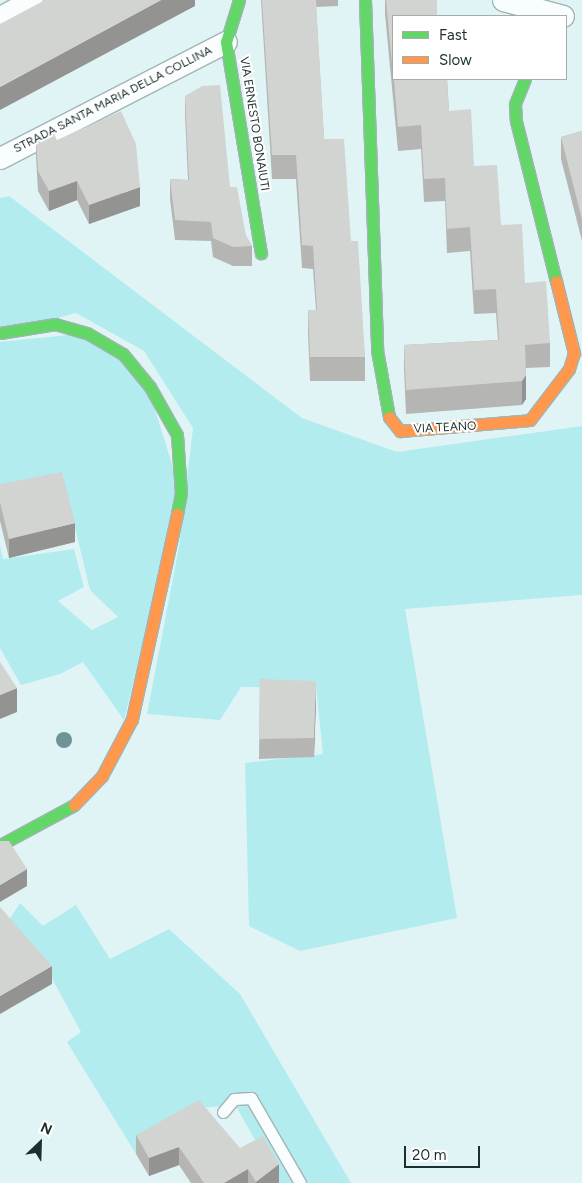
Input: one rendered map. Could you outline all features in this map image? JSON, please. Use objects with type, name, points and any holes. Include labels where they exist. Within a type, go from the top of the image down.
[{"type":"street","points":[[0,17],[32,0]]},
{"type":"street","name":"VIA ERNESTO BONAIUTI","points":[[240,0],[226,42],[261,253]]},
{"type":"street","name":"VIA TEANO","points":[[365,0],[377,350],[382,394],[390,419],[400,430],[530,420],[569,369],[574,353],[516,121],[515,104],[525,80]]},
{"type":"street","points":[[503,0],[555,15]]},
{"type":"street","name":"STRADA SANTA MARIA DELLA COLLINA","points":[[0,158],[226,42]]},
{"type":"street","points":[[0,333],[55,324],[87,333],[123,354],[150,386],[177,435],[181,493],[132,719],[102,776],[82,801],[0,845]]},
{"type":"lane","points":[[223,1112],[234,1100],[251,1098],[300,1183]]},
{"type":"shaded area","points":[[9,196],[302,418],[397,452],[582,426],[582,595],[405,609],[457,918],[300,951],[249,926],[245,763],[323,754],[316,687],[241,687],[220,720],[147,714],[179,547],[193,428],[144,351],[76,313],[0,334],[0,198]]},
{"type":"shaded area","points":[[87,333],[146,381],[181,493],[124,720],[83,662],[60,674],[21,685],[0,648],[0,545],[3,559],[74,549],[84,587],[58,601],[92,630],[118,617],[90,590],[65,486],[0,496],[0,342]]},
{"type":"shaded area","points":[[20,903],[43,926],[76,905],[110,959],[169,929],[240,994],[351,1183],[279,1183],[236,1106],[190,1108],[199,1119],[136,1154],[67,1042],[81,1032],[49,973],[6,925]]},
{"type":"building","points":[[45,0],[161,0],[0,87],[0,24]]},
{"type":"building","points":[[262,0],[316,0],[324,139],[344,139],[351,241],[358,241],[365,357],[310,357],[308,310],[317,310],[313,246],[302,245],[296,155],[272,155]]},
{"type":"building","points":[[386,0],[437,0],[437,15],[392,15],[392,63]]},
{"type":"building","points":[[394,80],[447,80],[449,111],[471,109],[474,166],[497,165],[501,225],[522,224],[525,283],[546,281],[550,343],[525,345],[526,375],[522,381],[406,390],[404,345],[499,340],[496,289],[474,290],[470,227],[447,229],[445,178],[424,179],[421,125],[398,127]]},
{"type":"building","points":[[220,85],[230,187],[237,187],[246,236],[252,246],[233,247],[213,238],[211,222],[175,220],[170,179],[189,180],[185,96],[202,86]]},
{"type":"building","points":[[121,111],[136,144],[140,187],[89,205],[77,181],[49,191],[38,171],[36,139],[54,134],[57,140]]},
{"type":"building","points":[[582,131],[582,219],[561,137]]},
{"type":"building","points":[[62,472],[75,523],[9,539],[0,502],[0,484]]},
{"type":"building","points":[[0,662],[17,688],[0,695]]},
{"type":"building","points":[[260,679],[316,681],[314,738],[259,739]]},
{"type":"building","points":[[0,841],[9,841],[27,869],[0,885]]},
{"type":"building","points":[[0,907],[52,966],[0,996]]},
{"type":"building","points":[[199,1100],[240,1148],[263,1136],[279,1164],[256,1182],[248,1169],[224,1183],[204,1183],[179,1147],[149,1158],[136,1135]]},
{"type":"traffic: fast","points":[[239,0],[226,42],[261,253]]},
{"type":"traffic: fast","points":[[365,0],[377,350],[389,417]]},
{"type":"traffic: fast","points":[[525,80],[515,104],[516,121],[556,281]]},
{"type":"traffic: fast","points":[[0,333],[55,324],[87,333],[123,354],[150,387],[177,435],[181,493],[177,514]]},
{"type":"traffic: fast","points":[[0,845],[74,805]]},
{"type":"traffic: slow","points":[[389,417],[400,431],[530,420],[569,369],[574,353],[556,281]]},
{"type":"traffic: slow","points":[[74,805],[102,776],[132,719],[177,514]]}]
